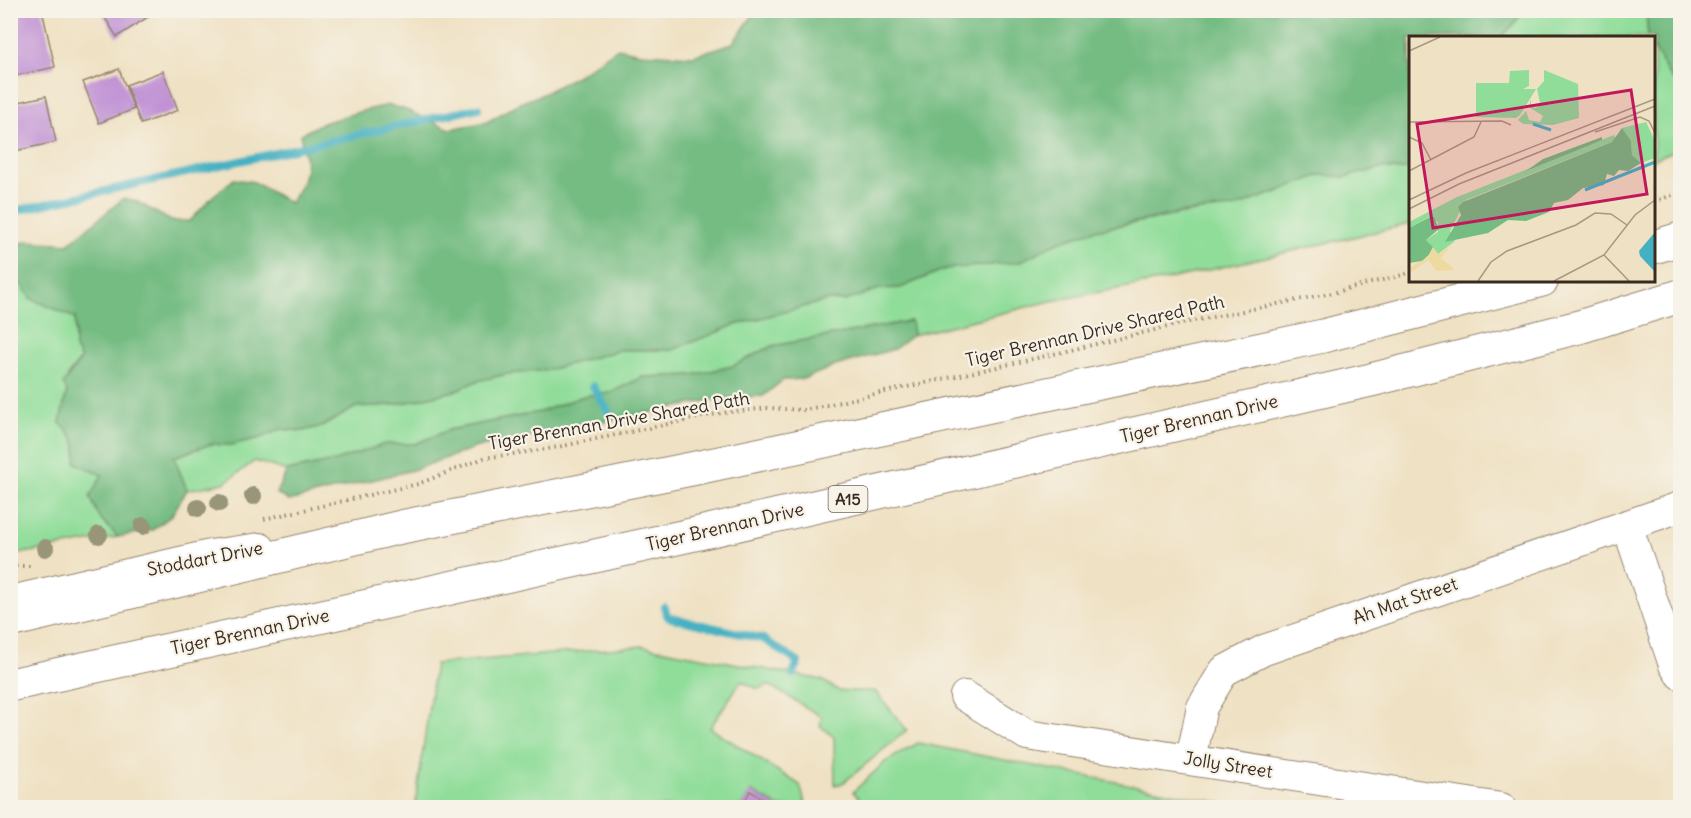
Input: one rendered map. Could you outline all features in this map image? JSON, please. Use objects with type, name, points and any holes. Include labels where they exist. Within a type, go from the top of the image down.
[{"type":"main road","points":[[1655,246],[1680,239]]},
{"type":"main road","points":[[10,621],[401,527],[696,468],[1311,338],[1439,308],[1535,282]]},
{"type":"main road","name":"Tiger Brennan Drive","points":[[10,685],[695,534],[1371,380],[1579,327],[1680,296]]},
{"type":"street","name":"Ah Mat Street","points":[[1191,759],[1202,707],[1224,671],[1264,650],[1680,507]]},
{"type":"street","points":[[1627,525],[1674,665],[1680,674]]},
{"type":"street","name":"Stoddart Drive","points":[[10,601],[210,555],[401,527]]},
{"type":"street","name":"Jolly Street","points":[[965,696],[1027,735],[1501,807]]},
{"type":"path","points":[[1655,201],[1680,192]]},
{"type":"path","name":"Tiger Brennan Drive Shared Path","points":[[262,520],[418,484],[484,459],[548,449],[721,413],[769,408],[804,410],[1193,321],[1332,293],[1409,273]]},
{"type":"path","points":[[10,566],[33,566]]},
{"type":"green space","points":[[1522,10],[1646,11],[1648,36],[1503,36],[1516,22]]},
{"type":"green space","points":[[756,11],[1522,11],[1516,22],[1502,36],[1409,36],[1409,168],[1400,170],[1383,168],[1344,177],[1320,175],[1234,208],[1185,212],[1095,230],[1058,242],[1019,262],[945,269],[900,288],[879,289],[845,301],[829,300],[735,325],[672,350],[620,350],[548,370],[507,374],[477,381],[454,391],[413,401],[356,407],[323,426],[302,431],[281,429],[260,438],[230,445],[211,444],[174,457],[187,490],[171,516],[152,530],[118,537],[100,518],[90,497],[102,475],[76,463],[74,440],[60,423],[67,391],[63,384],[81,359],[75,348],[75,318],[30,298],[21,284],[11,276],[11,246],[28,241],[68,244],[123,199],[134,200],[171,221],[190,221],[213,196],[234,179],[254,182],[290,203],[301,185],[306,170],[300,135],[320,124],[362,111],[389,105],[450,129],[487,122],[580,74],[618,48],[640,53],[693,56],[733,43]]},
{"type":"green space","points":[[1646,11],[1680,11],[1680,81],[1671,79],[1655,49],[1655,36],[1648,36]]},
{"type":"green space","points":[[1655,49],[1671,79],[1680,81],[1680,148],[1655,159]]},
{"type":"green space","points":[[1383,168],[1400,170],[1409,168],[1409,224],[1165,280],[1051,301],[913,335],[910,321],[772,346],[733,366],[693,375],[643,377],[610,393],[583,396],[540,412],[449,430],[415,444],[385,444],[335,461],[287,471],[255,461],[224,483],[187,490],[174,457],[211,444],[230,445],[260,438],[281,429],[302,431],[323,426],[356,407],[413,401],[507,374],[548,370],[620,350],[672,350],[735,325],[829,300],[845,301],[879,289],[900,288],[945,269],[1019,262],[1058,242],[1095,230],[1205,210],[1278,192],[1320,175],[1344,177]]},
{"type":"green space","points":[[11,276],[21,284],[30,298],[75,318],[75,348],[81,359],[68,375],[60,423],[74,440],[76,463],[103,475],[100,518],[118,537],[11,555]]},
{"type":"green space","points":[[911,321],[913,335],[894,349],[835,366],[803,379],[783,380],[763,396],[717,399],[477,447],[416,469],[289,501],[276,493],[287,471],[335,461],[385,444],[415,444],[449,430],[540,412],[584,396],[610,393],[643,377],[693,375],[733,366],[772,346]]},
{"type":"green space","points":[[643,646],[822,680],[839,691],[875,691],[907,730],[843,783],[835,785],[834,737],[820,726],[822,717],[769,685],[758,689],[741,681],[710,728],[800,785],[806,807],[779,807],[751,791],[741,807],[415,808],[435,664]]},
{"type":"green space","points":[[918,743],[1223,803],[1222,807],[856,807],[862,801],[853,792],[885,762]]},
{"type":"building","points":[[10,10],[42,10],[55,67],[10,77]]},
{"type":"building","points":[[100,10],[152,10],[154,13],[117,37]]},
{"type":"building","points":[[119,69],[134,109],[99,123],[83,82]]},
{"type":"building","points":[[163,71],[178,110],[141,124],[126,85]]},
{"type":"building","points":[[46,96],[56,142],[10,152],[10,104]]},
{"type":"building","points":[[750,791],[779,808],[741,808]]},
{"type":"waterway","points":[[10,212],[478,108]]},
{"type":"waterway","points":[[593,386],[609,413]]},
{"type":"waterway","points":[[664,607],[668,617],[763,639],[798,662],[793,674]]}]
